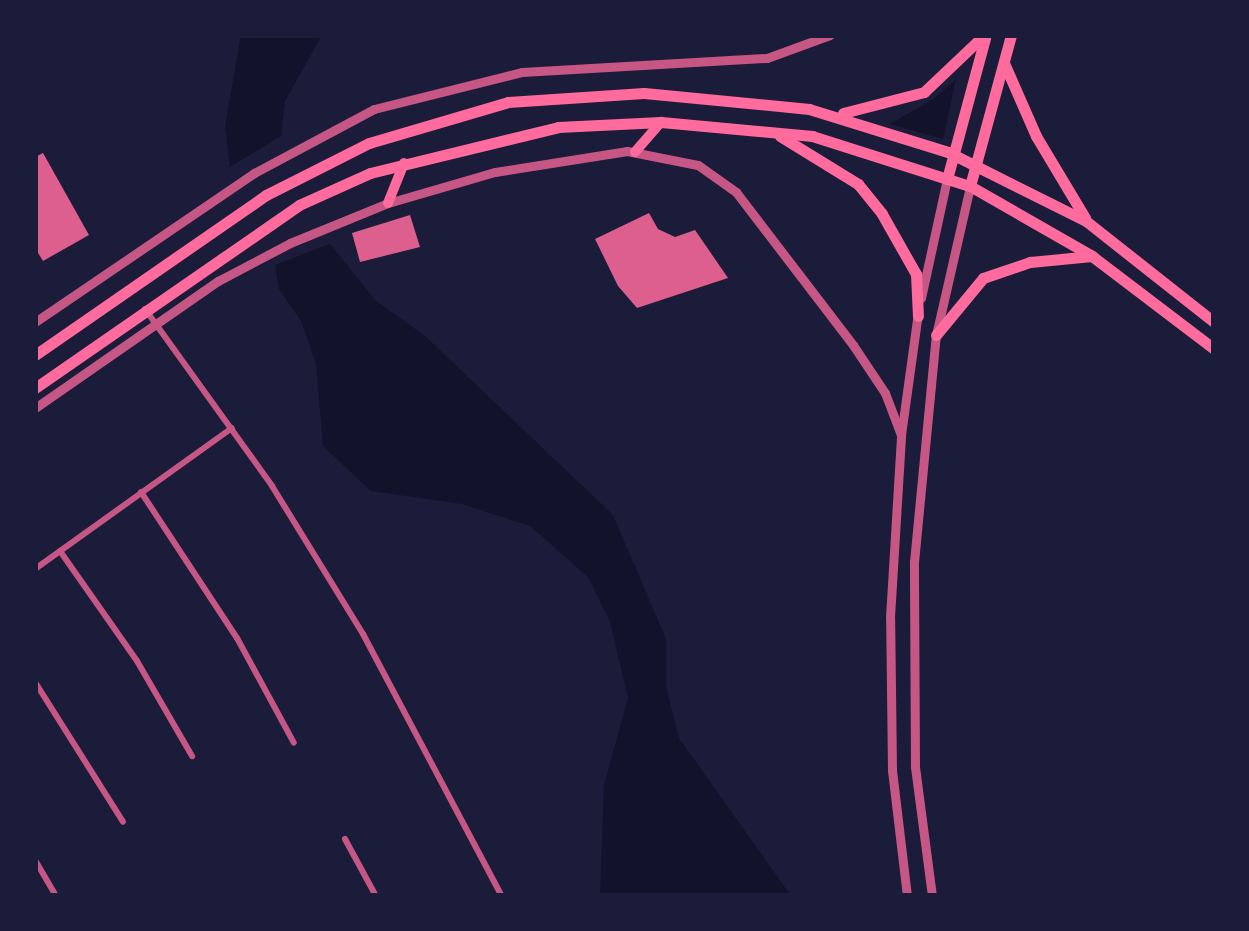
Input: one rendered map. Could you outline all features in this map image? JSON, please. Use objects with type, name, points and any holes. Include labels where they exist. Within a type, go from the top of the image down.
[{"type":"main road","points":[[834,114],[924,92],[985,35]]},
{"type":"main road","points":[[948,178],[985,35]]},
{"type":"main road","points":[[970,186],[1010,35]]},
{"type":"main road","points":[[1004,62],[1036,136],[1086,221]]},
{"type":"main road","points":[[35,354],[300,174],[413,129],[508,102],[644,92],[834,114],[954,155],[1086,221],[1214,322]]},
{"type":"main road","points":[[635,152],[661,122]]},
{"type":"main road","points":[[35,388],[145,308],[299,205],[404,163],[558,127],[661,122],[772,131],[844,144],[970,186],[1092,256],[1214,349]]},
{"type":"main road","points":[[772,131],[858,184],[882,214],[916,274],[918,316]]},
{"type":"main road","points":[[388,203],[404,163]]},
{"type":"main road","points":[[936,335],[983,278],[1030,262],[1092,256]]},
{"type":"street","points":[[35,322],[267,164],[374,109],[522,72],[767,58],[830,35]]},
{"type":"street","points":[[35,408],[157,324],[277,250],[388,203],[558,157],[635,152],[698,165],[736,192],[864,361],[901,435]]},
{"type":"street","points":[[907,896],[892,770],[890,617],[901,435],[918,316],[948,178]]},
{"type":"street","points":[[932,896],[915,767],[914,562],[936,335],[970,186]]},
{"type":"street","points":[[145,308],[232,428],[422,735],[502,896]]},
{"type":"street","points":[[35,570],[232,428]]},
{"type":"street","points":[[142,492],[237,638],[294,743]]},
{"type":"street","points":[[60,551],[137,661],[192,756]]},
{"type":"street","points":[[35,682],[123,822]]},
{"type":"street","points":[[892,770],[915,767]]},
{"type":"street","points":[[346,839],[376,896]]},
{"type":"street","points":[[35,860],[56,896]]},
{"type":"shaded area","points":[[241,35],[322,35],[285,101],[281,136],[230,167],[225,126]]},
{"type":"shaded area","points":[[956,79],[943,139],[890,124],[935,98]]},
{"type":"shaded area","points":[[330,244],[375,300],[425,336],[613,515],[666,639],[666,687],[679,738],[791,896],[600,896],[604,785],[628,698],[610,622],[588,577],[530,526],[462,504],[371,491],[323,446],[316,364],[301,321],[279,289],[275,265]]},
{"type":"building","points":[[43,153],[89,235],[43,261],[35,248],[35,157]]},
{"type":"building","points":[[649,213],[658,229],[675,237],[695,230],[728,278],[637,308],[618,286],[595,239]]},
{"type":"building","points":[[410,215],[420,247],[360,262],[352,233]]}]
